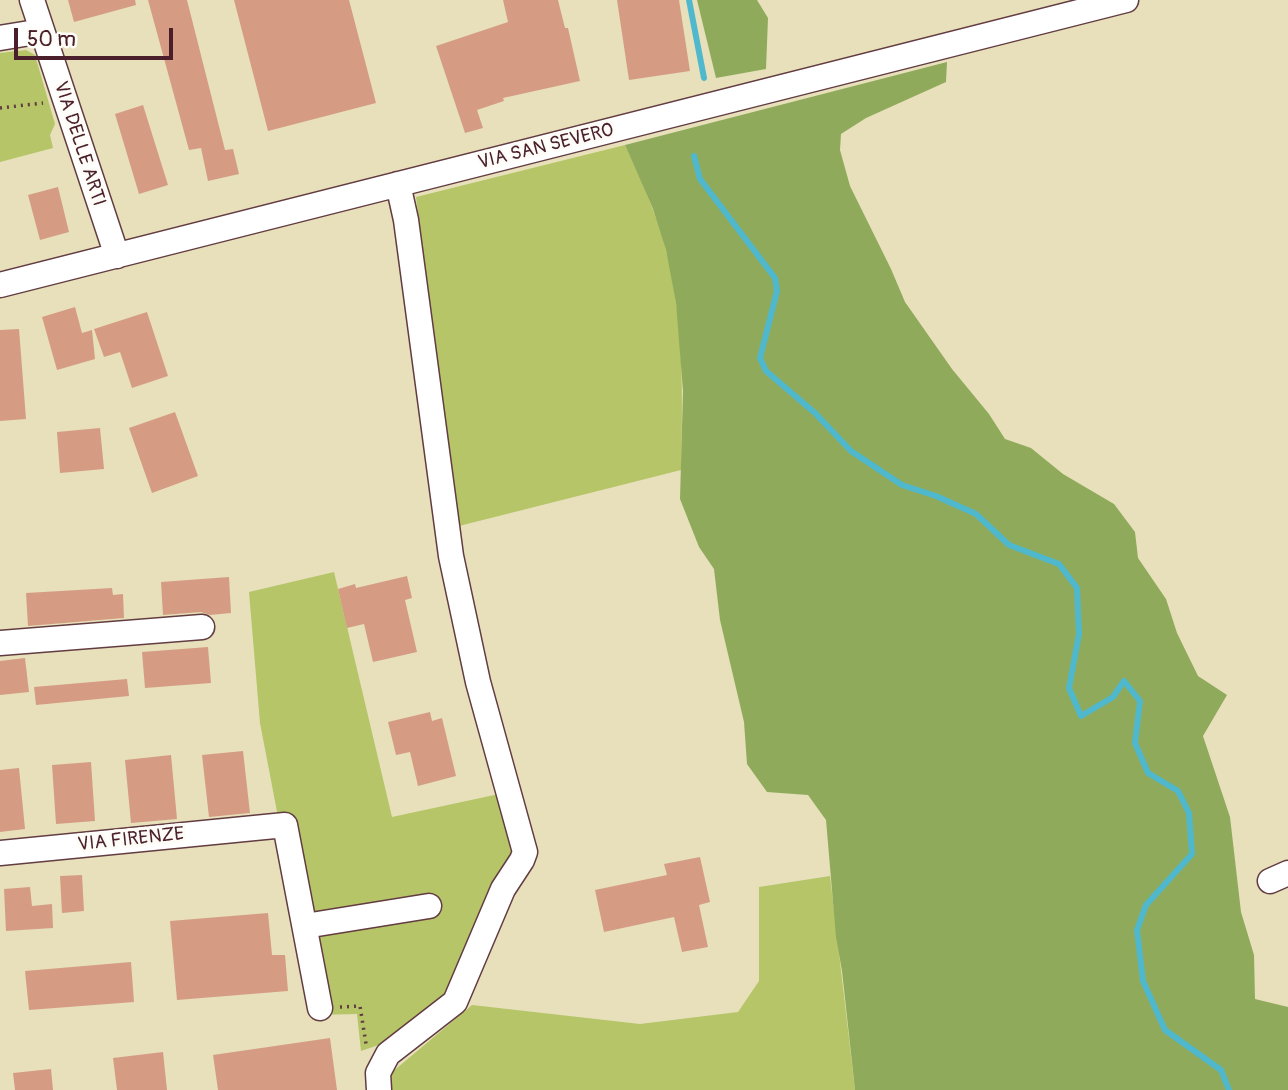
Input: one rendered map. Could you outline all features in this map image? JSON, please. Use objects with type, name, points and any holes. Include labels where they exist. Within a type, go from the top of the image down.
[{"type":"street","name":"VIA DELLE ARTI","points":[[32,0],[117,256]]},
{"type":"street","name":"VIA SAN SEVERO","points":[[0,285],[1078,6],[1126,0]]},
{"type":"street","points":[[0,37],[42,31]]},
{"type":"street","points":[[379,1082],[388,1054],[455,1002],[503,889],[525,852],[478,682],[451,556],[406,219],[398,184]]},
{"type":"street","points":[[0,643],[202,627]]},
{"type":"street","name":"VIA FIRENZE","points":[[0,853],[285,825],[305,926]]},
{"type":"street","points":[[320,1008],[305,926],[429,906]]},
{"type":"path","points":[[0,108],[65,100]]},
{"type":"path","points":[[320,1008],[360,1006],[367,1052],[379,1082]]},
{"type":"green space","points":[[697,0],[757,0],[768,18],[766,69],[716,78]]},
{"type":"green space","points":[[26,50],[35,55],[55,124],[50,135],[53,148],[0,162],[0,53]]},
{"type":"green space","points":[[947,62],[946,82],[866,118],[841,134],[840,150],[850,186],[905,302],[952,369],[989,414],[1005,439],[1031,448],[1063,474],[1114,504],[1135,532],[1138,558],[1166,599],[1177,633],[1198,676],[1227,695],[1203,736],[1230,817],[1241,912],[1254,955],[1255,999],[1288,1007],[1288,1090],[855,1090],[836,937],[826,820],[808,795],[767,792],[747,764],[744,722],[720,620],[714,569],[699,547],[680,499],[683,391],[676,303],[666,250],[653,209],[625,145]]},
{"type":"green space","points":[[625,145],[658,223],[672,277],[681,359],[681,470],[459,526],[416,197]]},
{"type":"green space","points":[[334,572],[392,817],[499,794],[513,860],[447,1001],[396,1039],[361,1051],[357,1014],[316,1015],[260,723],[249,592]]},
{"type":"green space","points":[[830,876],[855,1090],[392,1090],[391,1073],[472,1005],[640,1024],[738,1012],[759,981],[759,887]]},
{"type":"building","points":[[68,0],[135,0],[136,5],[74,22]]},
{"type":"building","points":[[148,0],[187,0],[225,150],[233,149],[239,174],[208,181],[201,148],[189,150]]},
{"type":"building","points":[[234,0],[349,0],[376,103],[268,131]]},
{"type":"building","points":[[503,0],[558,0],[565,28],[568,28],[580,81],[503,98],[504,101],[477,110],[483,128],[465,133],[436,46],[508,22]]},
{"type":"building","points":[[617,0],[679,0],[690,71],[629,80]]},
{"type":"building","points":[[143,105],[168,185],[139,194],[115,114]]},
{"type":"building","points":[[58,187],[69,232],[40,240],[28,195]]},
{"type":"building","points":[[75,307],[82,333],[92,330],[95,359],[57,370],[42,317]]},
{"type":"building","points":[[147,312],[168,376],[132,388],[120,352],[104,357],[94,329]]},
{"type":"building","points":[[19,329],[26,419],[0,421],[0,330]]},
{"type":"building","points":[[175,412],[198,476],[152,493],[129,428]]},
{"type":"building","points":[[100,428],[104,469],[60,473],[57,432]]},
{"type":"building","points":[[407,576],[412,598],[405,600],[417,652],[373,662],[364,624],[347,628],[338,589],[355,584],[356,588]]},
{"type":"building","points":[[229,577],[231,613],[163,615],[161,582]]},
{"type":"building","points":[[112,588],[113,595],[123,594],[124,618],[28,626],[26,593]]},
{"type":"building","points":[[208,647],[211,683],[145,688],[142,652]]},
{"type":"building","points":[[25,658],[29,692],[0,695],[0,661]]},
{"type":"building","points":[[127,679],[129,696],[36,705],[34,687]]},
{"type":"building","points":[[430,712],[432,721],[442,718],[456,776],[418,786],[410,752],[396,755],[388,722]]},
{"type":"building","points":[[243,751],[250,813],[209,817],[202,755]]},
{"type":"building","points":[[171,755],[177,819],[131,823],[125,760]]},
{"type":"building","points":[[91,762],[95,821],[56,824],[52,765]]},
{"type":"building","points":[[19,768],[25,829],[0,832],[0,770]]},
{"type":"building","points":[[700,857],[710,902],[699,905],[708,947],[682,952],[674,917],[604,932],[595,890],[667,875],[664,864]]},
{"type":"building","points":[[82,875],[84,911],[62,913],[60,876]]},
{"type":"building","points":[[30,887],[32,906],[52,904],[53,928],[6,931],[4,889]]},
{"type":"building","points":[[268,913],[272,955],[285,955],[288,991],[177,1000],[170,921]]},
{"type":"building","points":[[131,962],[134,1002],[29,1010],[25,971]]},
{"type":"building","points":[[330,1038],[337,1090],[218,1090],[213,1055]]},
{"type":"building","points":[[163,1052],[167,1090],[117,1090],[113,1058]]},
{"type":"building","points":[[51,1069],[53,1090],[15,1090],[13,1073]]},
{"type":"waterway","points":[[689,0],[704,78]]},
{"type":"waterway","points":[[694,156],[700,179],[775,278],[777,291],[760,358],[766,371],[815,413],[851,451],[902,485],[936,496],[976,514],[1009,545],[1059,564],[1077,588],[1079,634],[1069,688],[1081,716],[1113,697],[1124,681],[1140,701],[1135,743],[1148,773],[1178,791],[1189,813],[1192,854],[1146,905],[1137,930],[1143,981],[1165,1030],[1221,1070],[1229,1090]]}]
